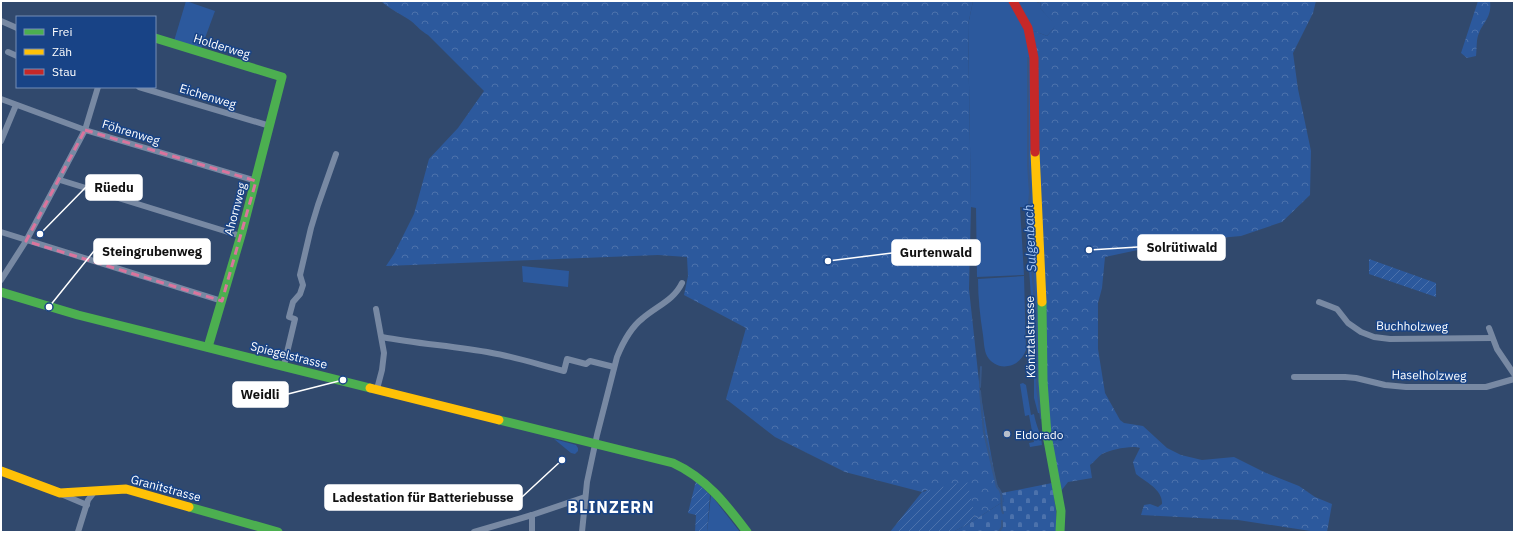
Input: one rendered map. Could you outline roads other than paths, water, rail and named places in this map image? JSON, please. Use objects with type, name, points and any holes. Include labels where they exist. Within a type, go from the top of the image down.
[{"type":"street","name":"Köniztalstrasse","points":[[1013,1],[1028,28],[1034,58],[1034,159],[1043,328],[1043,381],[1046,410],[1046,435],[1061,511],[1060,532]]},
{"type":"street","points":[[1,21],[16,28]]},
{"type":"street","name":"Holderweg","points":[[156,38],[282,77]]},
{"type":"street","points":[[8,52],[16,56]]},
{"type":"street","name":"Ahornweg","points":[[208,347],[241,236],[282,77]]},
{"type":"street","points":[[1,280],[26,241],[60,180],[85,130],[95,88]]},
{"type":"street","name":"Eichenweg","points":[[142,88],[270,126]]},
{"type":"street","name":"Föhrenweg","points":[[1,99],[85,130],[256,181]]},
{"type":"street","points":[[1,141],[16,105]]},
{"type":"street","points":[[284,365],[295,319],[289,317],[293,302],[300,294],[303,285],[300,275],[311,228],[336,154]]},
{"type":"street","points":[[60,180],[241,236]]},
{"type":"street","points":[[1,232],[222,301]]},
{"type":"street","points":[[582,532],[585,497],[595,444],[614,367],[621,346],[632,328],[642,318],[672,297],[682,283]]},
{"type":"street","name":"Spiegelstrasse","points":[[1,292],[78,315],[284,365],[673,463],[690,471],[715,491],[747,532]]},
{"type":"street","name":"Buchholzweg","points":[[1319,302],[1337,309],[1357,330],[1374,337],[1390,339],[1492,338]]},
{"type":"street","points":[[376,309],[382,337],[384,357],[377,389]]},
{"type":"street","points":[[1489,328],[1492,338],[1504,361],[1514,374]]},
{"type":"street","points":[[382,337],[414,343],[427,343],[493,353],[564,371],[567,359],[586,364],[590,362],[614,367]]},
{"type":"street","name":"Haselholzweg","points":[[1294,377],[1345,377],[1390,386],[1406,387],[1486,387],[1514,379]]},
{"type":"street","name":"Granitstrasse","points":[[1,471],[60,494],[126,489],[278,532]]},
{"type":"street","points":[[78,532],[88,500],[95,491]]},
{"type":"street","points":[[60,494],[87,505]]},
{"type":"street","points":[[474,532],[532,515],[585,497]]},
{"type":"street","points":[[532,515],[532,532]]},
{"type":"waterway","name":"Sulgenbach","points":[[1028,58],[1028,165],[1030,192],[1028,219],[1036,314],[1037,387],[1041,418]]},
{"type":"waterway","points":[[980,387],[981,367]]},
{"type":"waterway","points":[[980,391],[984,432],[997,487],[1001,493],[1003,513]]},
{"type":"waterway","name":"Sulgenbach","points":[[1002,521],[1002,527]]},
{"type":"waterway","name":"Sulgenbach","points":[[999,532],[1002,527]]},
{"type":"place","name":"Rüedu","points":[[40,234]]},
{"type":"place","name":"Solrütiwald","points":[[1089,250]]},
{"type":"place","name":"Gurtenwald","points":[[828,261]]},
{"type":"place","name":"Steingrubenweg","points":[[49,307]]},
{"type":"place","name":"Weidli","points":[[343,380]]},
{"type":"place","name":"Eldorado","points":[[1007,434]]},
{"type":"place","name":"Ladestation für Batteriebusse","points":[[562,460]]},
{"type":"district","name":"BLINZERN","points":[[611,507]]}]
